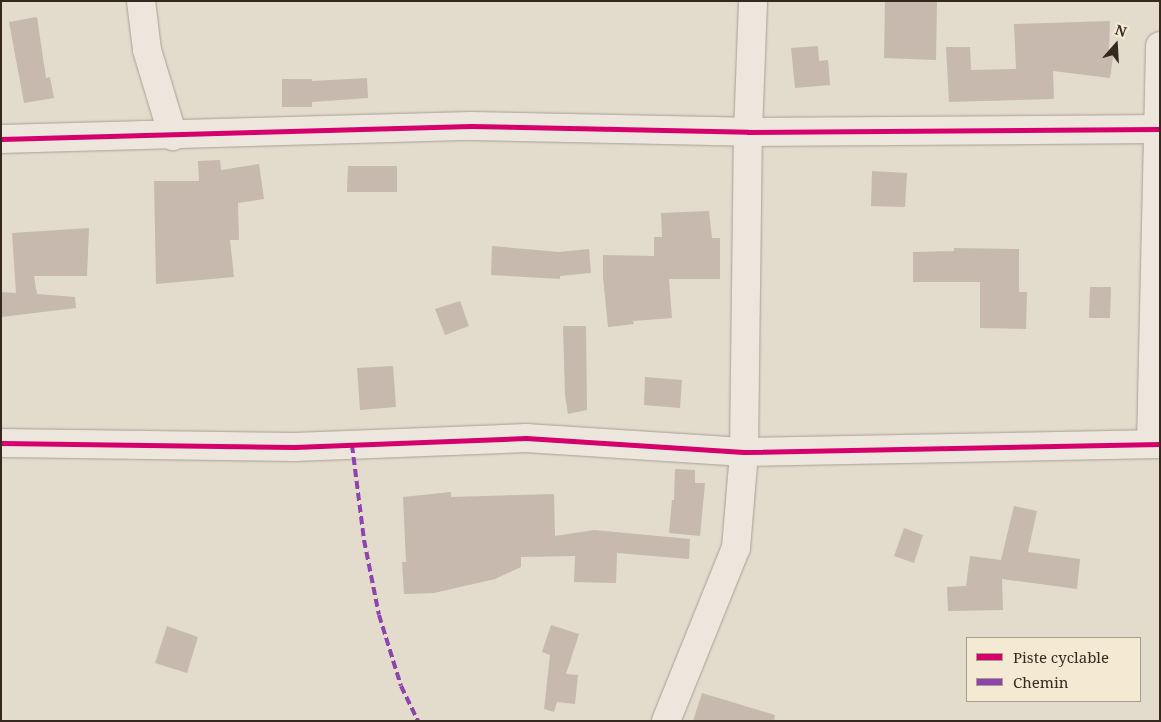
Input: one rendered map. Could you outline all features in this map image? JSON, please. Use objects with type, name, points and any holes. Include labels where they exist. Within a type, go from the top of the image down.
[{"type":"street","points":[[142,1],[147,50],[173,136]]},
{"type":"street","points":[[666,721],[736,548],[744,452],[748,132],[752,1]]},
{"type":"street","points":[[1,443],[294,447],[526,438],[744,452],[1156,444],[1160,46]]},
{"type":"street","points":[[1,139],[173,136],[471,126],[748,132],[1159,129]]},
{"type":"building","points":[[885,1],[937,1],[936,60],[884,58]]},
{"type":"building","points":[[37,17],[46,78],[50,77],[54,98],[24,103],[9,22]]},
{"type":"building","points":[[1110,21],[1109,50],[1114,50],[1110,78],[1053,71],[1054,99],[949,102],[946,47],[970,47],[971,70],[1016,69],[1014,24]]},
{"type":"building","points":[[818,46],[819,61],[828,60],[830,85],[795,88],[791,48]]},
{"type":"building","points":[[367,78],[368,98],[312,102],[312,107],[282,107],[282,79],[312,79],[312,81]]},
{"type":"building","points":[[220,160],[221,170],[259,164],[264,199],[238,203],[239,240],[230,240],[234,277],[156,284],[154,181],[199,181],[198,161]]},
{"type":"building","points":[[348,166],[397,166],[397,192],[347,192]]},
{"type":"building","points":[[872,171],[907,173],[905,207],[871,206]]},
{"type":"building","points":[[709,211],[712,238],[720,238],[720,279],[669,279],[672,318],[633,321],[634,324],[608,327],[603,277],[603,255],[654,256],[654,237],[662,237],[661,213]]},
{"type":"building","points":[[89,228],[87,276],[34,276],[37,294],[75,297],[76,308],[1,317],[1,292],[16,293],[12,233]]},
{"type":"building","points":[[492,246],[559,252],[589,249],[591,273],[560,276],[560,279],[491,275]]},
{"type":"building","points":[[954,248],[1019,249],[1019,292],[1027,292],[1026,329],[980,328],[980,282],[913,282],[913,252],[954,251]]},
{"type":"building","points":[[1090,287],[1111,287],[1110,318],[1089,318]]},
{"type":"building","points":[[460,301],[469,326],[445,335],[435,309]]},
{"type":"building","points":[[563,326],[586,326],[587,410],[568,414],[565,395]]},
{"type":"building","points":[[393,366],[396,407],[360,410],[357,368]]},
{"type":"building","points":[[645,377],[682,380],[680,408],[644,405]]},
{"type":"building","points":[[675,469],[695,470],[695,483],[705,483],[700,536],[669,533],[672,500],[674,500]]},
{"type":"building","points":[[451,492],[451,497],[554,494],[555,536],[594,530],[690,539],[689,559],[617,553],[616,583],[574,582],[575,556],[521,557],[521,567],[495,579],[434,593],[404,594],[402,562],[406,562],[403,497]]},
{"type":"building","points":[[1014,506],[1037,511],[1028,552],[1080,559],[1077,589],[1002,579],[1003,610],[948,611],[947,587],[966,586],[970,556],[1001,560]]},
{"type":"building","points":[[904,528],[923,535],[914,563],[894,556]]},
{"type":"building","points":[[551,625],[579,634],[566,674],[578,675],[575,704],[557,702],[554,712],[544,709],[550,655],[542,652]]},
{"type":"building","points":[[167,626],[198,637],[187,673],[155,663]]},
{"type":"building","points":[[702,693],[775,715],[774,721],[693,721]]},
{"type":"marked path","points":[[352,445],[364,540],[379,615],[401,686],[418,721]]},
{"type":"cycle path","points":[[1,139],[471,126],[748,132],[1160,129]]},
{"type":"cycle path","points":[[1,443],[294,447],[526,438],[744,452],[1160,444]]}]
